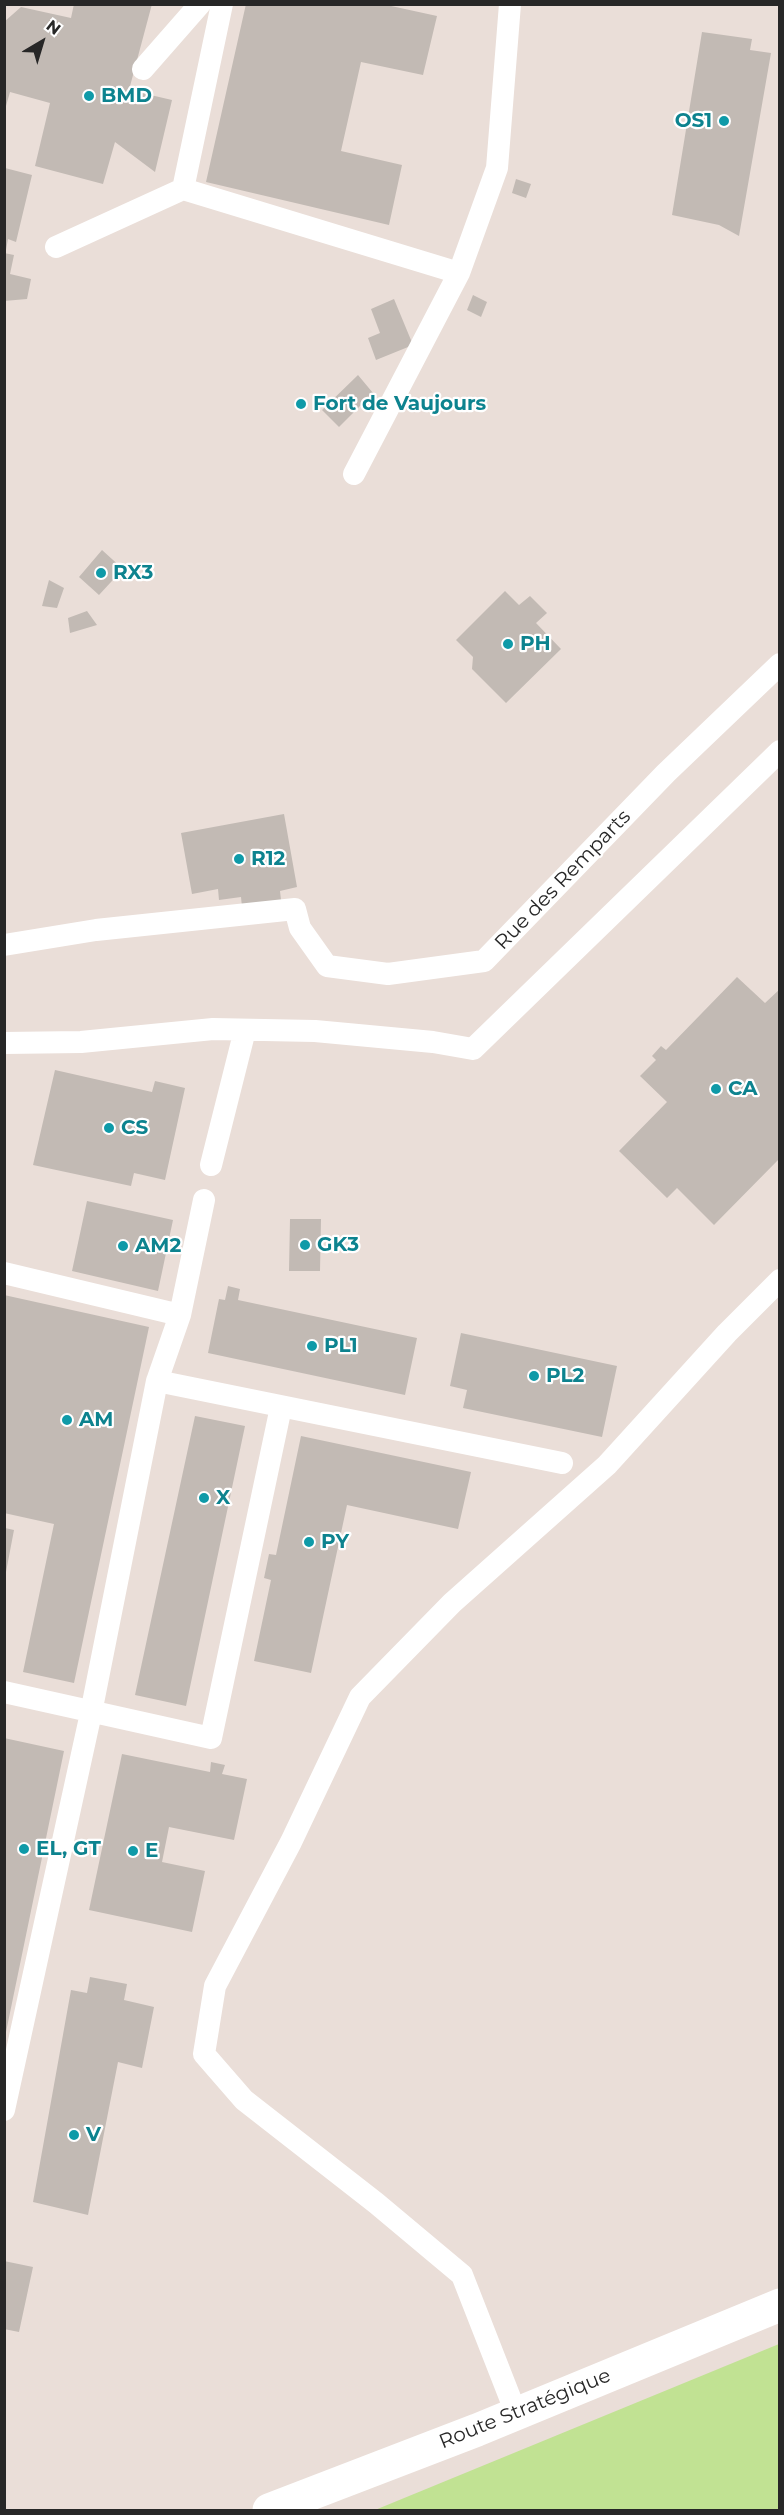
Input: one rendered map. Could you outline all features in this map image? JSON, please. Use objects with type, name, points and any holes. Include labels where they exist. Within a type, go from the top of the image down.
[{"type":"street","name":"Route Stratégique","points":[[269,2511],[780,2305]]},
{"type":"lane","points":[[143,69],[200,4]]},
{"type":"lane","points":[[183,189],[222,4]]},
{"type":"lane","points":[[354,474],[459,273],[497,168],[510,4]]},
{"type":"lane","points":[[56,247],[183,189],[459,273]]},
{"type":"lane","name":"Rue des Remparts","points":[[4,945],[96,930],[295,909],[300,928],[327,966],[388,975],[484,961],[666,773],[780,664]]},
{"type":"lane","points":[[4,1043],[81,1042],[213,1029],[315,1031],[433,1042],[473,1049],[780,752]]},
{"type":"lane","points":[[211,1165],[245,1030]]},
{"type":"lane","points":[[4,2110],[91,1713],[157,1381],[180,1315],[204,1200]]},
{"type":"lane","points":[[4,1273],[180,1315]]},
{"type":"lane","points":[[516,2413],[462,2275],[376,2203],[244,2100],[204,2054],[215,1986],[291,1842],[360,1697],[452,1603],[607,1465],[727,1333],[780,1280]]},
{"type":"lane","points":[[157,1381],[562,1463]]},
{"type":"lane","points":[[4,1692],[211,1738],[281,1407]]},
{"type":"green space","points":[[779,2344],[779,2510],[375,2510]]},
{"type":"building","name":"BMD","points":[[74,4],[152,4],[129,90],[172,100],[155,172],[115,142],[103,184],[35,166],[50,103],[10,92],[4,113],[4,22],[21,7],[71,18]]},
{"type":"building","points":[[246,4],[382,4],[437,16],[423,75],[361,62],[341,151],[402,165],[389,225],[206,182]]},
{"type":"building","name":"OS1","points":[[702,32],[752,39],[750,50],[771,53],[739,236],[719,225],[672,215]]},
{"type":"building","points":[[5,168],[32,175],[16,242],[8,239],[6,250]]},
{"type":"building","points":[[516,179],[531,184],[526,198],[512,193]]},
{"type":"building","points":[[4,253],[14,255],[10,274],[31,279],[27,299],[4,301]]},
{"type":"building","points":[[473,295],[487,302],[481,317],[467,310]]},
{"type":"building","points":[[394,299],[413,345],[376,360],[368,338],[380,333],[371,309]]},
{"type":"building","points":[[358,375],[373,393],[339,427],[322,410]]},
{"type":"building","name":"RX3","points":[[102,550],[123,569],[99,595],[79,577]]},
{"type":"building","points":[[49,580],[64,588],[57,608],[42,606]]},
{"type":"building","name":"PH","points":[[505,591],[519,605],[530,596],[547,613],[536,623],[561,649],[506,703],[472,669],[473,657],[456,640]]},
{"type":"building","points":[[87,611],[97,625],[70,633],[68,618]]},
{"type":"building","name":"R12","points":[[284,814],[297,887],[280,891],[281,900],[242,907],[241,897],[219,900],[218,889],[192,894],[181,833]]},
{"type":"building","name":"CA","points":[[737,977],[765,1003],[780,989],[780,1158],[714,1225],[677,1188],[667,1198],[619,1151],[667,1102],[640,1076],[656,1060],[652,1056],[661,1046],[666,1050]]},
{"type":"building","name":"CS","points":[[55,1070],[152,1092],[155,1081],[185,1088],[165,1180],[134,1173],[131,1186],[33,1165]]},
{"type":"building","name":"AM2","points":[[87,1201],[173,1220],[158,1291],[72,1271]]},
{"type":"building","name":"GK3","points":[[290,1219],[321,1219],[320,1271],[289,1271]]},
{"type":"building","name":"PL1","points":[[228,1286],[240,1289],[238,1300],[417,1338],[405,1395],[208,1353],[219,1299],[225,1300]]},
{"type":"building","name":"AM","points":[[4,1295],[149,1327],[74,1683],[23,1672],[54,1524],[4,1513]]},
{"type":"building","name":"PL2","points":[[461,1333],[617,1366],[602,1437],[463,1408],[467,1390],[450,1386]]},
{"type":"building","name":"X","points":[[195,1416],[245,1426],[186,1706],[135,1695]]},
{"type":"building","name":"PY","points":[[301,1436],[471,1472],[458,1529],[347,1505],[311,1673],[254,1661],[271,1580],[264,1578],[269,1554],[276,1555]]},
{"type":"building","points":[[5,1528],[14,1530],[6,1572],[5,1572]]},
{"type":"building","name":"EL, GT","points":[[4,1738],[64,1751],[6,2032],[4,2032]]},
{"type":"building","name":"E","points":[[122,1754],[210,1772],[211,1762],[225,1765],[222,1774],[247,1779],[234,1840],[169,1827],[162,1862],[205,1871],[192,1932],[89,1910]]},
{"type":"building","name":"V","points":[[90,1977],[127,1984],[124,2000],[154,2007],[142,2068],[118,2062],[88,2215],[33,2202],[71,1990],[87,1993]]},
{"type":"building","points":[[4,2261],[33,2267],[19,2332],[4,2329]]},
{"type":"place","name":"BMD","points":[[89,96]]},
{"type":"place","name":"OS1","points":[[724,121]]},
{"type":"place","name":"Fort de Vaujours","points":[[301,404]]},
{"type":"place","name":"RX3","points":[[101,573]]},
{"type":"place","name":"PH","points":[[508,644]]},
{"type":"place","name":"R12","points":[[239,859]]},
{"type":"place","name":"CA","points":[[716,1089]]},
{"type":"place","name":"CS","points":[[109,1128]]},
{"type":"place","name":"GK3","points":[[305,1245]]},
{"type":"place","name":"AM2","points":[[123,1246]]},
{"type":"place","name":"PL1","points":[[312,1346]]},
{"type":"place","name":"PL2","points":[[534,1376]]},
{"type":"place","name":"AM","points":[[67,1420]]},
{"type":"place","name":"X","points":[[204,1498]]},
{"type":"place","name":"PY","points":[[309,1542]]},
{"type":"place","name":"EL, GT","points":[[24,1849]]},
{"type":"place","name":"E","points":[[133,1851]]},
{"type":"place","name":"V","points":[[74,2135]]}]
